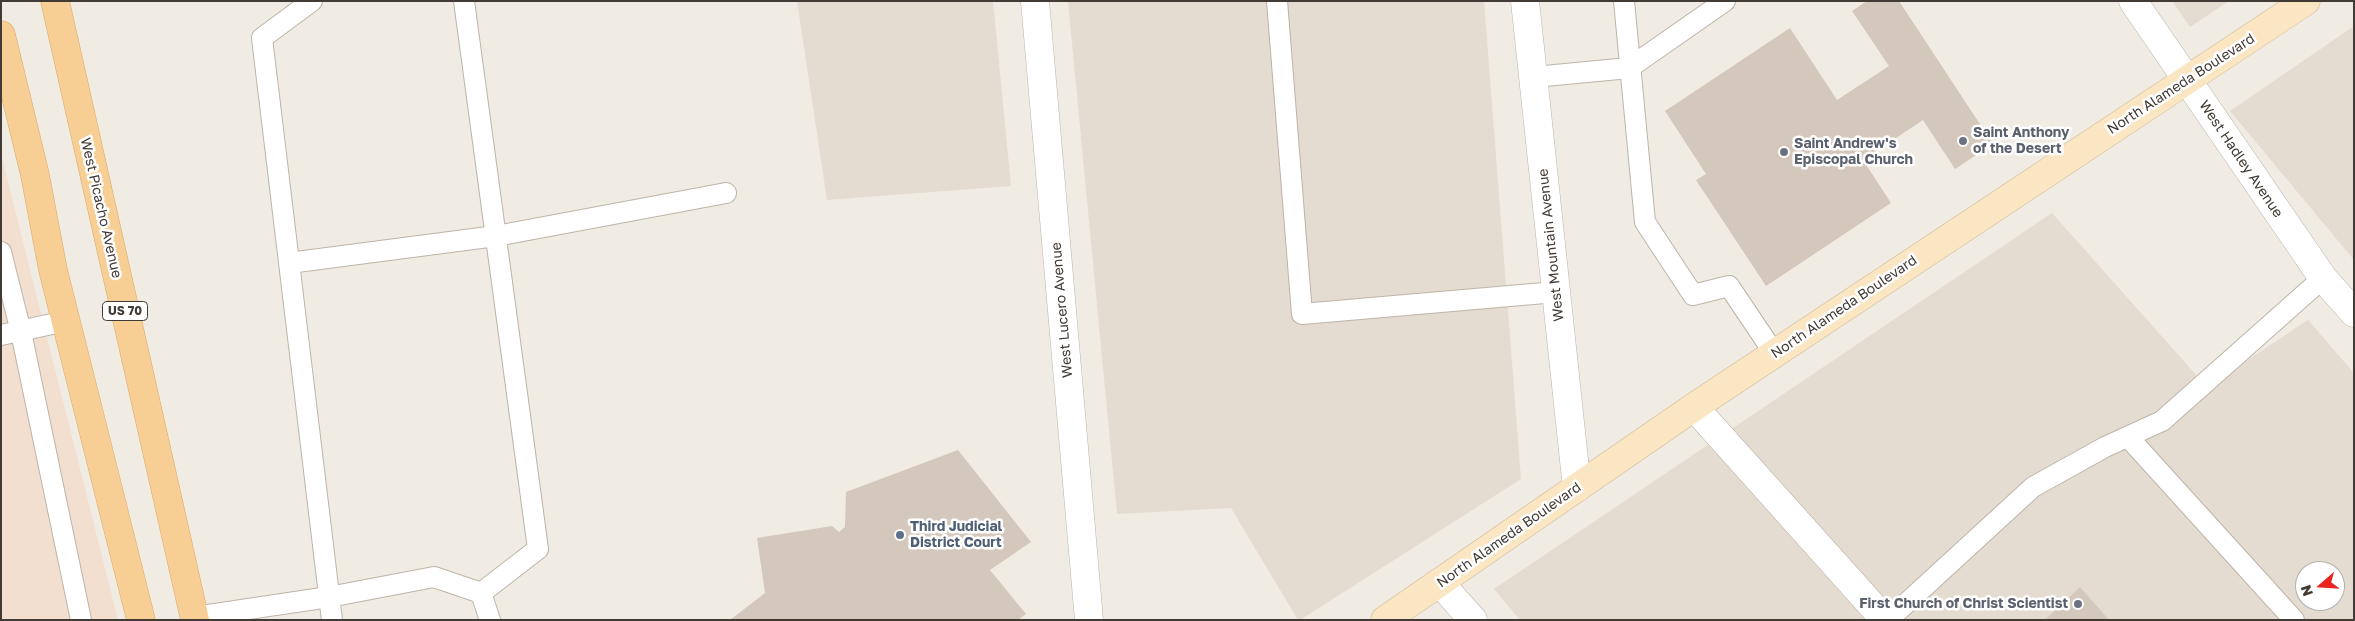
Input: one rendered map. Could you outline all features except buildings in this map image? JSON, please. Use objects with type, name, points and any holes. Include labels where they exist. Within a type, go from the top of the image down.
[{"type":"main road","name":"West Picacho Avenue","points":[[55,1],[195,618]]},
{"type":"main road","name":"North Alameda Boulevard","points":[[1385,620],[1774,353],[2306,1]]},
{"type":"main road","points":[[1,34],[35,175],[53,270],[141,620]]},
{"type":"main road","points":[[1,106],[35,175]]},
{"type":"street","name":"West Lucero Avenue","points":[[1035,1],[1089,620]]},
{"type":"street","name":"West Mountain Avenue","points":[[1525,1],[1576,488]]},
{"type":"street","name":"West Hadley Avenue","points":[[2133,1],[2323,278],[2354,313]]},
{"type":"street","points":[[1694,407],[1886,620]]},
{"type":"street","points":[[1440,583],[1473,620]]},
{"type":"lane","points":[[312,1],[262,38],[332,620]]},
{"type":"lane","points":[[464,1],[538,550],[480,592]]},
{"type":"lane","points":[[1277,1],[1302,314],[1556,292]]},
{"type":"lane","points":[[1624,1],[1645,222],[1693,296],[1729,286],[1774,353]]},
{"type":"lane","points":[[1534,77],[1630,68],[1725,1]]},
{"type":"lane","points":[[289,263],[496,236],[726,193]]},
{"type":"lane","points":[[1,252],[11,333],[81,620]]},
{"type":"lane","points":[[1886,620],[2033,487],[2128,436],[2162,421],[2323,278]]},
{"type":"lane","points":[[11,333],[66,321]]},
{"type":"lane","points":[[2128,436],[2294,620]]},
{"type":"lane","points":[[195,618],[329,597],[434,577],[480,592]]},
{"type":"lane","points":[[480,592],[490,620]]},
{"type":"shaded area","points":[[797,1],[993,1],[1011,186],[827,200]]},
{"type":"shaded area","points":[[1068,1],[1484,1],[1521,479],[1300,620],[1298,620],[1231,508],[1117,514]]},
{"type":"shaded area","points":[[2172,1],[2229,1],[2190,27]]},
{"type":"shaded area","points":[[2354,26],[2354,260],[2230,111]]},
{"type":"shaded area","points":[[1,154],[118,620],[1,620]]},
{"type":"shaded area","points":[[2052,213],[2207,387],[2308,320],[2354,373],[2354,620],[1520,620],[1494,589]]},
{"type":"place","name":"Saint Anthony of the Desert","points":[[1963,141]]},
{"type":"place","name":"Saint Andrew's Episcopal Church","points":[[1784,152]]},
{"type":"place","name":"Third Judicial District Court","points":[[900,535]]},
{"type":"place","name":"First Church of Christ Scientist","points":[[2078,604]]}]
